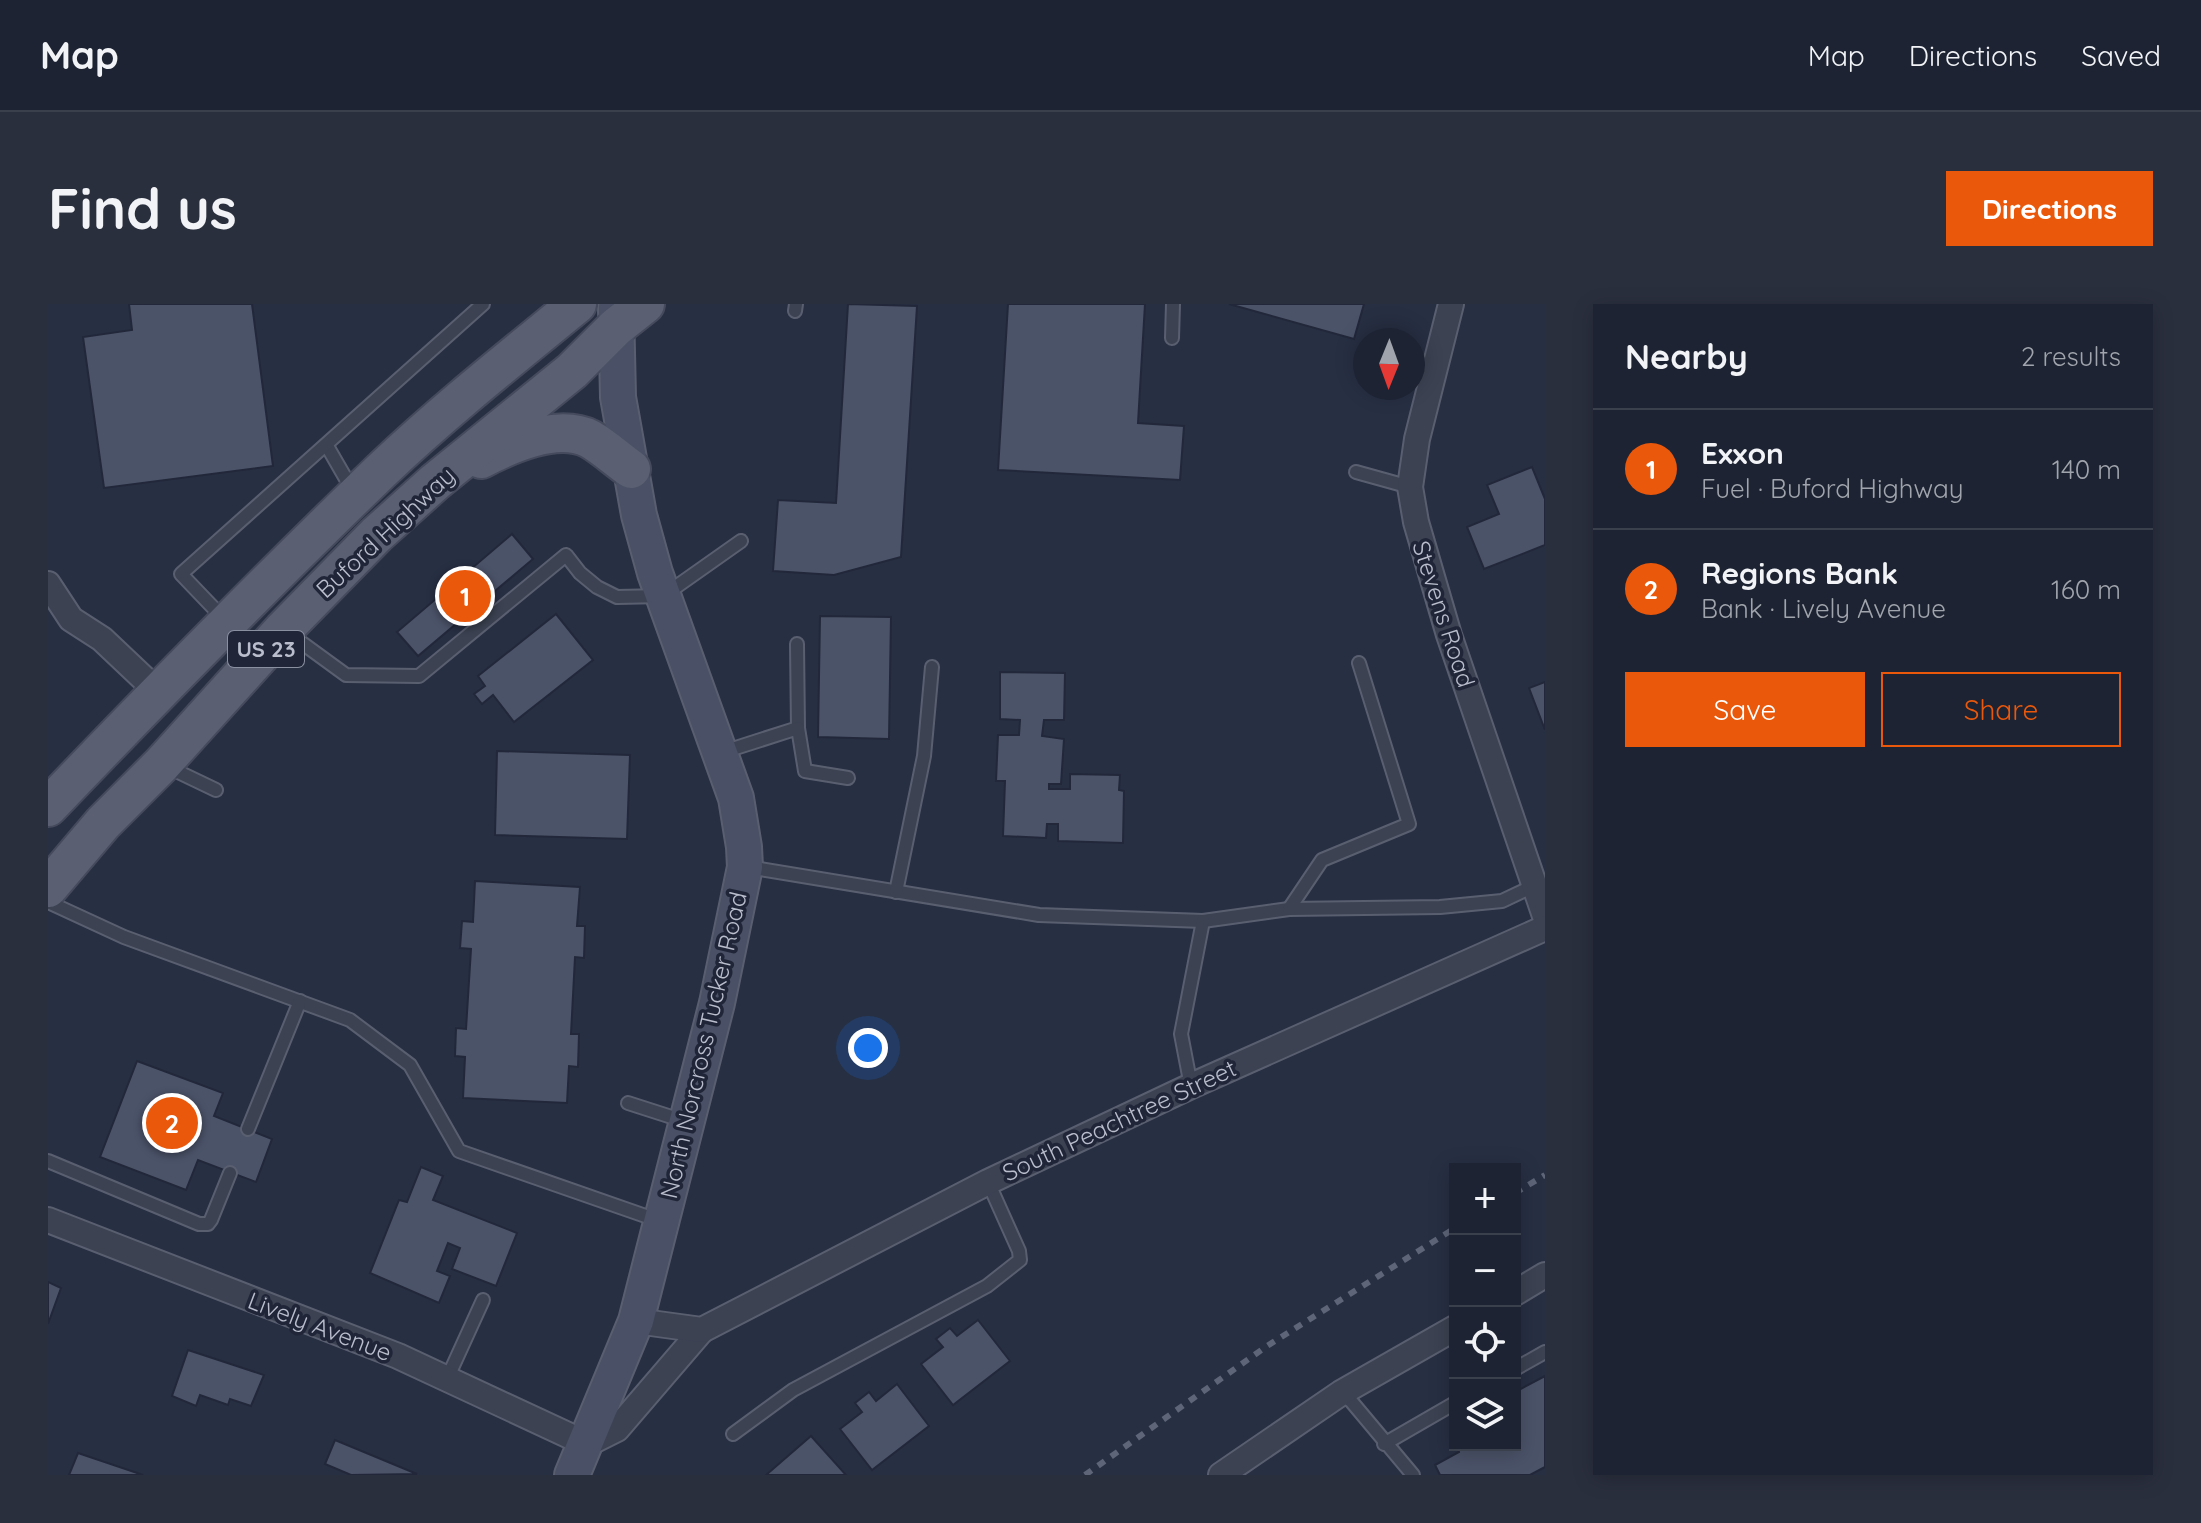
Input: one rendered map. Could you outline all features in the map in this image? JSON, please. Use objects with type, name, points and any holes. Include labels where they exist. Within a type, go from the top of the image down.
[{"type":"main road","name":"Buford Highway","points":[[48,807],[158,692],[383,469],[577,304]]},
{"type":"main road","name":"Buford Highway","points":[[48,888],[103,823],[376,535],[435,482],[572,371],[626,312]]},
{"type":"main road","points":[[435,482],[505,447],[559,433],[589,438],[631,469]]},
{"type":"street","name":"Stevens Road","points":[[1451,304],[1417,439],[1410,487],[1416,522],[1449,635],[1545,916]]},
{"type":"street","name":"North Norcross Tucker Road","points":[[626,312],[618,397],[639,515],[663,596],[736,798],[745,867],[717,1003],[636,1321]]},
{"type":"street","points":[[48,584],[71,619],[102,639],[158,692]]},
{"type":"street","name":"South Peachtree Street","points":[[587,1444],[617,1429],[702,1330],[988,1182],[1191,1086],[1545,928]]},
{"type":"street","name":"Lively Avenue","points":[[48,1220],[398,1356],[587,1444]]},
{"type":"street","points":[[1521,1289],[1545,1275]]},
{"type":"street","points":[[572,1475],[636,1321],[702,1330]]},
{"type":"street","points":[[1221,1475],[1449,1332]]},
{"type":"lane","points":[[228,622],[181,574],[483,304]]},
{"type":"lane","points":[[1172,338],[1173,304]]},
{"type":"lane","points":[[327,446],[356,498]]},
{"type":"lane","points":[[1356,472],[1410,487]]},
{"type":"lane","points":[[283,630],[346,675],[419,676],[566,555],[580,573],[597,587],[617,597],[663,596],[741,541]]},
{"type":"lane","points":[[797,644],[798,728],[805,771],[848,778]]},
{"type":"lane","points":[[1289,909],[1322,860],[1409,824],[1359,663]]},
{"type":"lane","points":[[896,892],[924,756],[932,667]]},
{"type":"lane","points":[[720,753],[798,728]]},
{"type":"lane","points":[[162,764],[195,777],[216,790]]},
{"type":"lane","points":[[745,867],[1039,915],[1203,921],[1289,909],[1440,907],[1502,901],[1536,885]]},
{"type":"lane","points":[[48,902],[124,937],[350,1020],[410,1065],[459,1151],[661,1222]]},
{"type":"lane","points":[[1191,1086],[1181,1034],[1203,921]]},
{"type":"lane","points":[[248,1129],[300,1001]]},
{"type":"lane","points":[[628,1103],[687,1122]]},
{"type":"lane","points":[[48,1161],[199,1224],[208,1224],[211,1220],[230,1173]]},
{"type":"lane","points":[[733,1434],[793,1390],[987,1286],[1020,1260],[1019,1251],[988,1182]]},
{"type":"lane","points":[[447,1379],[483,1300]]},
{"type":"lane","points":[[1521,1366],[1545,1352]]},
{"type":"lane","points":[[1346,1397],[1413,1475]]},
{"type":"lane","points":[[1384,1444],[1449,1406]]},
{"type":"building","points":[[129,304],[252,304],[273,466],[104,488],[83,337],[132,330]]},
{"type":"building","points":[[848,304],[917,306],[901,557],[834,575],[773,571],[778,500],[836,503]]},
{"type":"building","points":[[1008,304],[1145,304],[1138,423],[1184,426],[1180,480],[998,470]]},
{"type":"building","points":[[1229,304],[1364,304],[1357,328],[1353,328],[1353,339]]},
{"type":"building","points":[[1532,467],[1545,499],[1545,545],[1484,569],[1467,527],[1499,514],[1487,485]]},
{"type":"building","points":[[512,534],[533,559],[418,656],[397,632]]},
{"type":"building","points":[[556,614],[593,660],[514,722],[493,695],[482,704],[474,694],[485,686],[478,676]]},
{"type":"building","points":[[820,616],[891,617],[889,739],[818,737]]},
{"type":"building","points":[[1000,672],[1065,673],[1064,720],[1044,720],[1042,736],[1064,739],[1061,784],[1049,784],[1049,789],[1070,789],[1070,774],[1120,775],[1119,790],[1124,791],[1123,843],[1058,841],[1058,824],[1047,824],[1046,838],[1003,836],[1005,781],[996,781],[998,735],[1019,735],[1020,720],[1000,719]]},
{"type":"building","points":[[1545,682],[1545,730],[1529,688]]},
{"type":"building","points":[[497,751],[630,755],[627,839],[495,835]]},
{"type":"building","points":[[475,881],[580,887],[577,926],[585,926],[584,958],[575,957],[571,1034],[579,1034],[578,1067],[569,1066],[567,1103],[463,1098],[465,1057],[455,1056],[456,1028],[466,1029],[471,949],[460,948],[462,921],[473,922]]},
{"type":"building","points":[[137,1061],[223,1093],[214,1116],[272,1139],[256,1182],[198,1160],[186,1190],[100,1157]]},
{"type":"building","points":[[421,1167],[443,1176],[433,1200],[517,1233],[496,1286],[452,1269],[460,1248],[448,1243],[437,1271],[450,1276],[439,1303],[370,1273],[399,1200],[407,1202]]},
{"type":"building","points":[[48,1282],[61,1288],[48,1324]]},
{"type":"building","points":[[978,1320],[1010,1361],[953,1405],[921,1364],[943,1347],[936,1339],[950,1328],[957,1336]]},
{"type":"building","points":[[188,1350],[264,1375],[251,1406],[230,1399],[228,1405],[200,1395],[196,1406],[172,1396]]},
{"type":"building","points":[[1545,1376],[1545,1467],[1530,1475],[1440,1475],[1435,1465],[1459,1451],[1521,1451],[1521,1389]]},
{"type":"building","points":[[897,1384],[929,1426],[872,1470],[840,1429],[862,1412],[855,1403],[869,1392],[876,1401]]},
{"type":"building","points":[[811,1436],[846,1475],[766,1475]]},
{"type":"building","points":[[335,1440],[417,1474],[351,1475],[325,1464]]},
{"type":"building","points":[[78,1453],[143,1475],[69,1475]]},
{"type":"railway","points":[[1521,1189],[1545,1175]]},
{"type":"railway","points":[[1085,1475],[1267,1346],[1449,1232]]},
{"type":"place","name":"Exxon","points":[[465,596]]},
{"type":"place","name":"Regions Bank","points":[[172,1123]]}]
